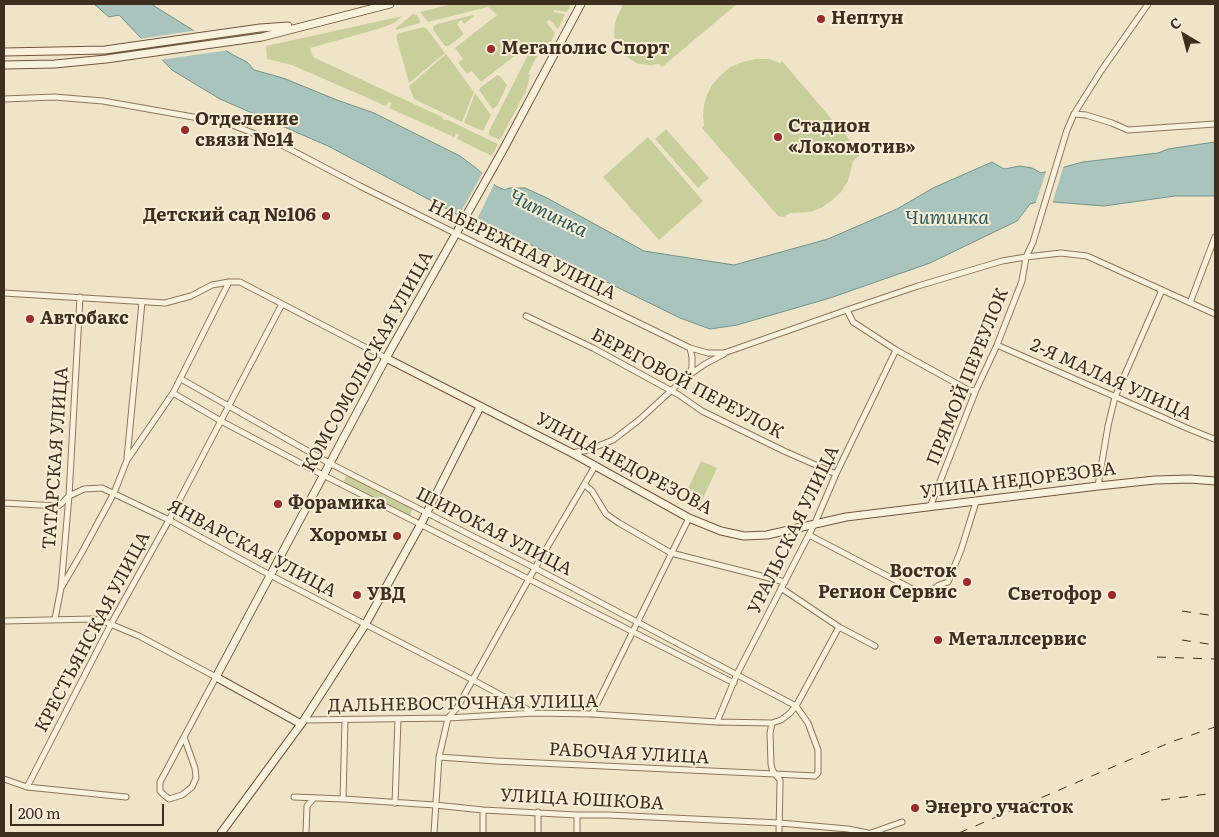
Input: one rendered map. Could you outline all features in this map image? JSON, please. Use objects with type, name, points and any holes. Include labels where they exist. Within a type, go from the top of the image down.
[{"type":"main road","points":[[4,65],[55,64],[106,59],[262,37],[390,4]]},
{"type":"main road","name":"КОМСОМОЛЬСКАЯ УЛИЦА","points":[[216,677],[386,358],[488,175],[504,150],[581,4]]},
{"type":"main road","points":[[4,52],[105,50],[260,28],[306,25]]},
{"type":"main road","name":"УЛИЦА НЕДОРЕЗОВА","points":[[386,358],[572,453],[689,518],[721,531],[744,536],[767,535],[846,517],[1098,486],[1155,480],[1190,479],[1215,481]]},
{"type":"main road","points":[[221,833],[303,722],[366,625],[421,524],[480,407]]},
{"type":"main road","points":[[216,677],[303,722]]},
{"type":"main road","points":[[226,833],[250,794]]},
{"type":"street","name":"ПРЯМОЙ ПЕРЕУЛОК","points":[[930,507],[976,390],[997,345],[1022,281],[1026,257],[1036,233],[1067,130],[1074,114],[1148,4]]},
{"type":"street","name":"НАБЕРЕЖНАЯ УЛИЦА","points":[[4,99],[54,97],[104,101],[227,123],[276,142],[360,186],[458,230],[690,348],[708,353],[724,353],[961,272],[1002,261],[1060,253],[1087,256],[1215,314]]},
{"type":"street","points":[[1074,114],[1086,115],[1128,130],[1215,124]]},
{"type":"street","points":[[1190,303],[1215,237]]},
{"type":"street","points":[[4,293],[165,303],[191,296],[212,285],[230,282]]},
{"type":"street","points":[[61,588],[114,493],[127,460],[181,380],[230,282]]},
{"type":"street","name":"УЛИЦА НЕДОРЕЗОВА","points":[[230,282],[240,282],[386,358]]},
{"type":"street","points":[[1098,486],[1115,397],[1162,290]]},
{"type":"street","name":"ТАТАРСКАЯ УЛИЦА","points":[[55,619],[61,588],[69,496],[80,298]]},
{"type":"street","points":[[127,460],[142,302]]},
{"type":"street","name":"КРЕСТЬЯНСКАЯ УЛИЦА","points":[[27,787],[111,624],[169,520],[282,304]]},
{"type":"street","points":[[847,310],[853,322],[896,350],[970,391],[976,390]]},
{"type":"street","name":"БЕРЕГОВОЙ ПЕРЕУЛОК","points":[[526,316],[588,345],[671,391],[702,411],[836,474]]},
{"type":"street","name":"2-Я МАЛАЯ УЛИЦА","points":[[997,345],[1189,429],[1215,438]]},
{"type":"street","points":[[685,378],[692,368],[690,348]]},
{"type":"street","name":"УРАЛЬСКАЯ УЛИЦА","points":[[717,722],[738,674],[816,523],[836,474],[896,350]]},
{"type":"street","points":[[572,453],[588,450],[613,440],[639,420],[685,378],[724,353]]},
{"type":"street","name":"ШИРОКАЯ УЛИЦА","points":[[181,380],[329,464],[535,568],[796,706]]},
{"type":"street","name":"ШИРОКАЯ УЛИЦА","points":[[173,393],[221,421],[323,475],[734,683]]},
{"type":"street","points":[[434,833],[439,757],[448,718],[473,680],[535,568],[595,466]]},
{"type":"street","points":[[585,485],[592,491],[606,514],[671,553],[784,582]]},
{"type":"street","name":"ЯНВАРСКАЯ УЛИЦА","points":[[4,503],[58,506],[69,496],[84,489],[102,488],[169,520],[534,713]]},
{"type":"street","points":[[809,535],[922,594],[931,592],[939,585],[948,582],[961,550],[976,502]]},
{"type":"street","points":[[592,714],[689,518]]},
{"type":"street","points":[[781,588],[839,627],[875,646]]},
{"type":"street","points":[[4,621],[93,619],[103,621],[138,636],[216,677]]},
{"type":"street","points":[[779,833],[780,780],[772,769],[770,757],[772,723],[781,720],[796,706],[839,627]]},
{"type":"street","name":"КОМСОМОЛЬСКАЯ УЛИЦА","points":[[184,737],[196,768],[196,778],[192,787],[182,795],[169,798],[160,791],[160,782],[184,737],[216,677]]},
{"type":"street","name":"РАБОЧАЯ УЛИЦА","points":[[439,757],[817,775],[818,750],[808,724],[796,706]]},
{"type":"street","name":"ДАЛЬНЕВОСТОЧНАЯ УЛИЦА","points":[[303,722],[448,718],[534,713],[772,723]]},
{"type":"street","points":[[395,803],[398,719]]},
{"type":"street","points":[[343,799],[345,720]]},
{"type":"street","points":[[4,779],[27,787],[126,797]]},
{"type":"street","name":"УЛИЦА ЮШКОВА","points":[[294,798],[343,799],[577,815],[780,823],[848,829],[869,833],[902,822]]},
{"type":"street","points":[[306,833],[308,806],[314,798]]},
{"type":"street","points":[[483,833],[484,810]]},
{"type":"street","points":[[538,812],[538,833]]},
{"type":"street","points":[[577,815],[577,833]]},
{"type":"green space","points":[[452,4],[571,4],[567,12],[554,10],[554,12],[565,14],[558,29],[550,20],[546,22],[555,33],[550,44],[541,55],[538,54],[528,74],[530,75],[526,91],[500,140],[489,135],[489,131],[527,57],[521,51],[481,82],[472,71],[467,74],[458,63],[463,59],[455,48],[497,15],[488,7],[428,22],[420,12]]},
{"type":"green space","points":[[623,4],[737,4],[662,67],[659,64],[638,64],[627,57],[619,47],[614,36],[615,22]]},
{"type":"green space","points":[[413,14],[417,15],[420,23],[396,30],[396,28]]},
{"type":"green space","points":[[473,15],[464,24],[461,20],[457,24],[464,34],[449,46],[445,46],[433,30],[433,27],[437,24]]},
{"type":"green space","points":[[403,16],[394,23],[378,29],[310,48],[313,57],[442,117],[443,120],[448,120],[498,144],[492,156],[457,139],[459,135],[456,133],[454,137],[389,108],[392,103],[389,102],[386,106],[292,65],[267,59],[266,46]]},
{"type":"green space","points":[[424,27],[445,53],[409,83],[396,36],[399,33]]},
{"type":"green space","points":[[446,54],[474,92],[462,122],[414,99],[409,86]]},
{"type":"green space","name":"Стадион «Локомотив»","points":[[755,59],[769,59],[780,63],[782,61],[859,151],[859,156],[853,161],[848,181],[841,192],[821,208],[810,212],[790,213],[784,217],[778,216],[702,128],[704,126],[704,105],[712,85],[730,67]]},
{"type":"green space","points":[[497,75],[507,85],[497,106],[493,109],[479,90]]},
{"type":"green space","points":[[475,93],[491,115],[483,131],[464,123]]},
{"type":"green space","points":[[666,129],[709,178],[698,188],[655,139]]},
{"type":"green space","points":[[648,137],[703,201],[659,240],[603,177]]},
{"type":"green space","points":[[701,461],[717,468],[700,505],[684,497]]},
{"type":"green space","points":[[347,474],[413,508],[409,517],[343,483]]},
{"type":"water","name":"Читинка","points":[[94,4],[151,4],[247,62],[254,70],[283,78],[374,113],[460,156],[496,186],[505,190],[509,188],[525,188],[644,251],[734,265],[828,239],[897,209],[933,188],[992,162],[1004,169],[1020,166],[1032,168],[1041,173],[1083,162],[1158,153],[1168,149],[1215,142],[1215,196],[1175,196],[1104,206],[1041,201],[1030,204],[1017,221],[930,263],[830,298],[737,325],[710,329],[680,318],[525,242],[477,225],[328,146],[220,99],[172,70],[119,15],[109,17]]},
{"type":"pier","points":[[198,30],[230,50],[159,60],[139,39]]},
{"type":"pier","points":[[1064,165],[1052,204],[1041,203],[1035,205],[1047,169]]},
{"type":"pier","points":[[483,172],[495,182],[474,226],[458,217]]},
{"type":"railway","points":[[1182,611],[1215,616]]},
{"type":"railway","points":[[1182,640],[1215,645]]},
{"type":"railway","points":[[1157,657],[1215,659]]},
{"type":"railway","points":[[959,833],[1171,742],[1215,727]]},
{"type":"railway","points":[[1161,800],[1215,793]]},
{"type":"place","name":"Нептун","points":[[821,19]]},
{"type":"place","name":"Мегаполис Спорт","points":[[491,49]]},
{"type":"place","name":"Отделение связи №14","points":[[185,130]]},
{"type":"place","name":"Стадион «Локомотив»","points":[[778,137]]},
{"type":"place","name":"Детский сад №106","points":[[326,216]]},
{"type":"place","name":"Автобакс","points":[[30,319]]},
{"type":"place","name":"Форамика","points":[[278,504]]},
{"type":"place","name":"Хоромы","points":[[397,536]]},
{"type":"place","name":"Восток Регион Сервис","points":[[967,582]]},
{"type":"place","name":"УВД","points":[[357,595]]},
{"type":"place","name":"Светофор","points":[[1112,595]]},
{"type":"place","name":"Металлсервис","points":[[938,640]]},
{"type":"place","name":"Энерго участок","points":[[915,808]]}]
